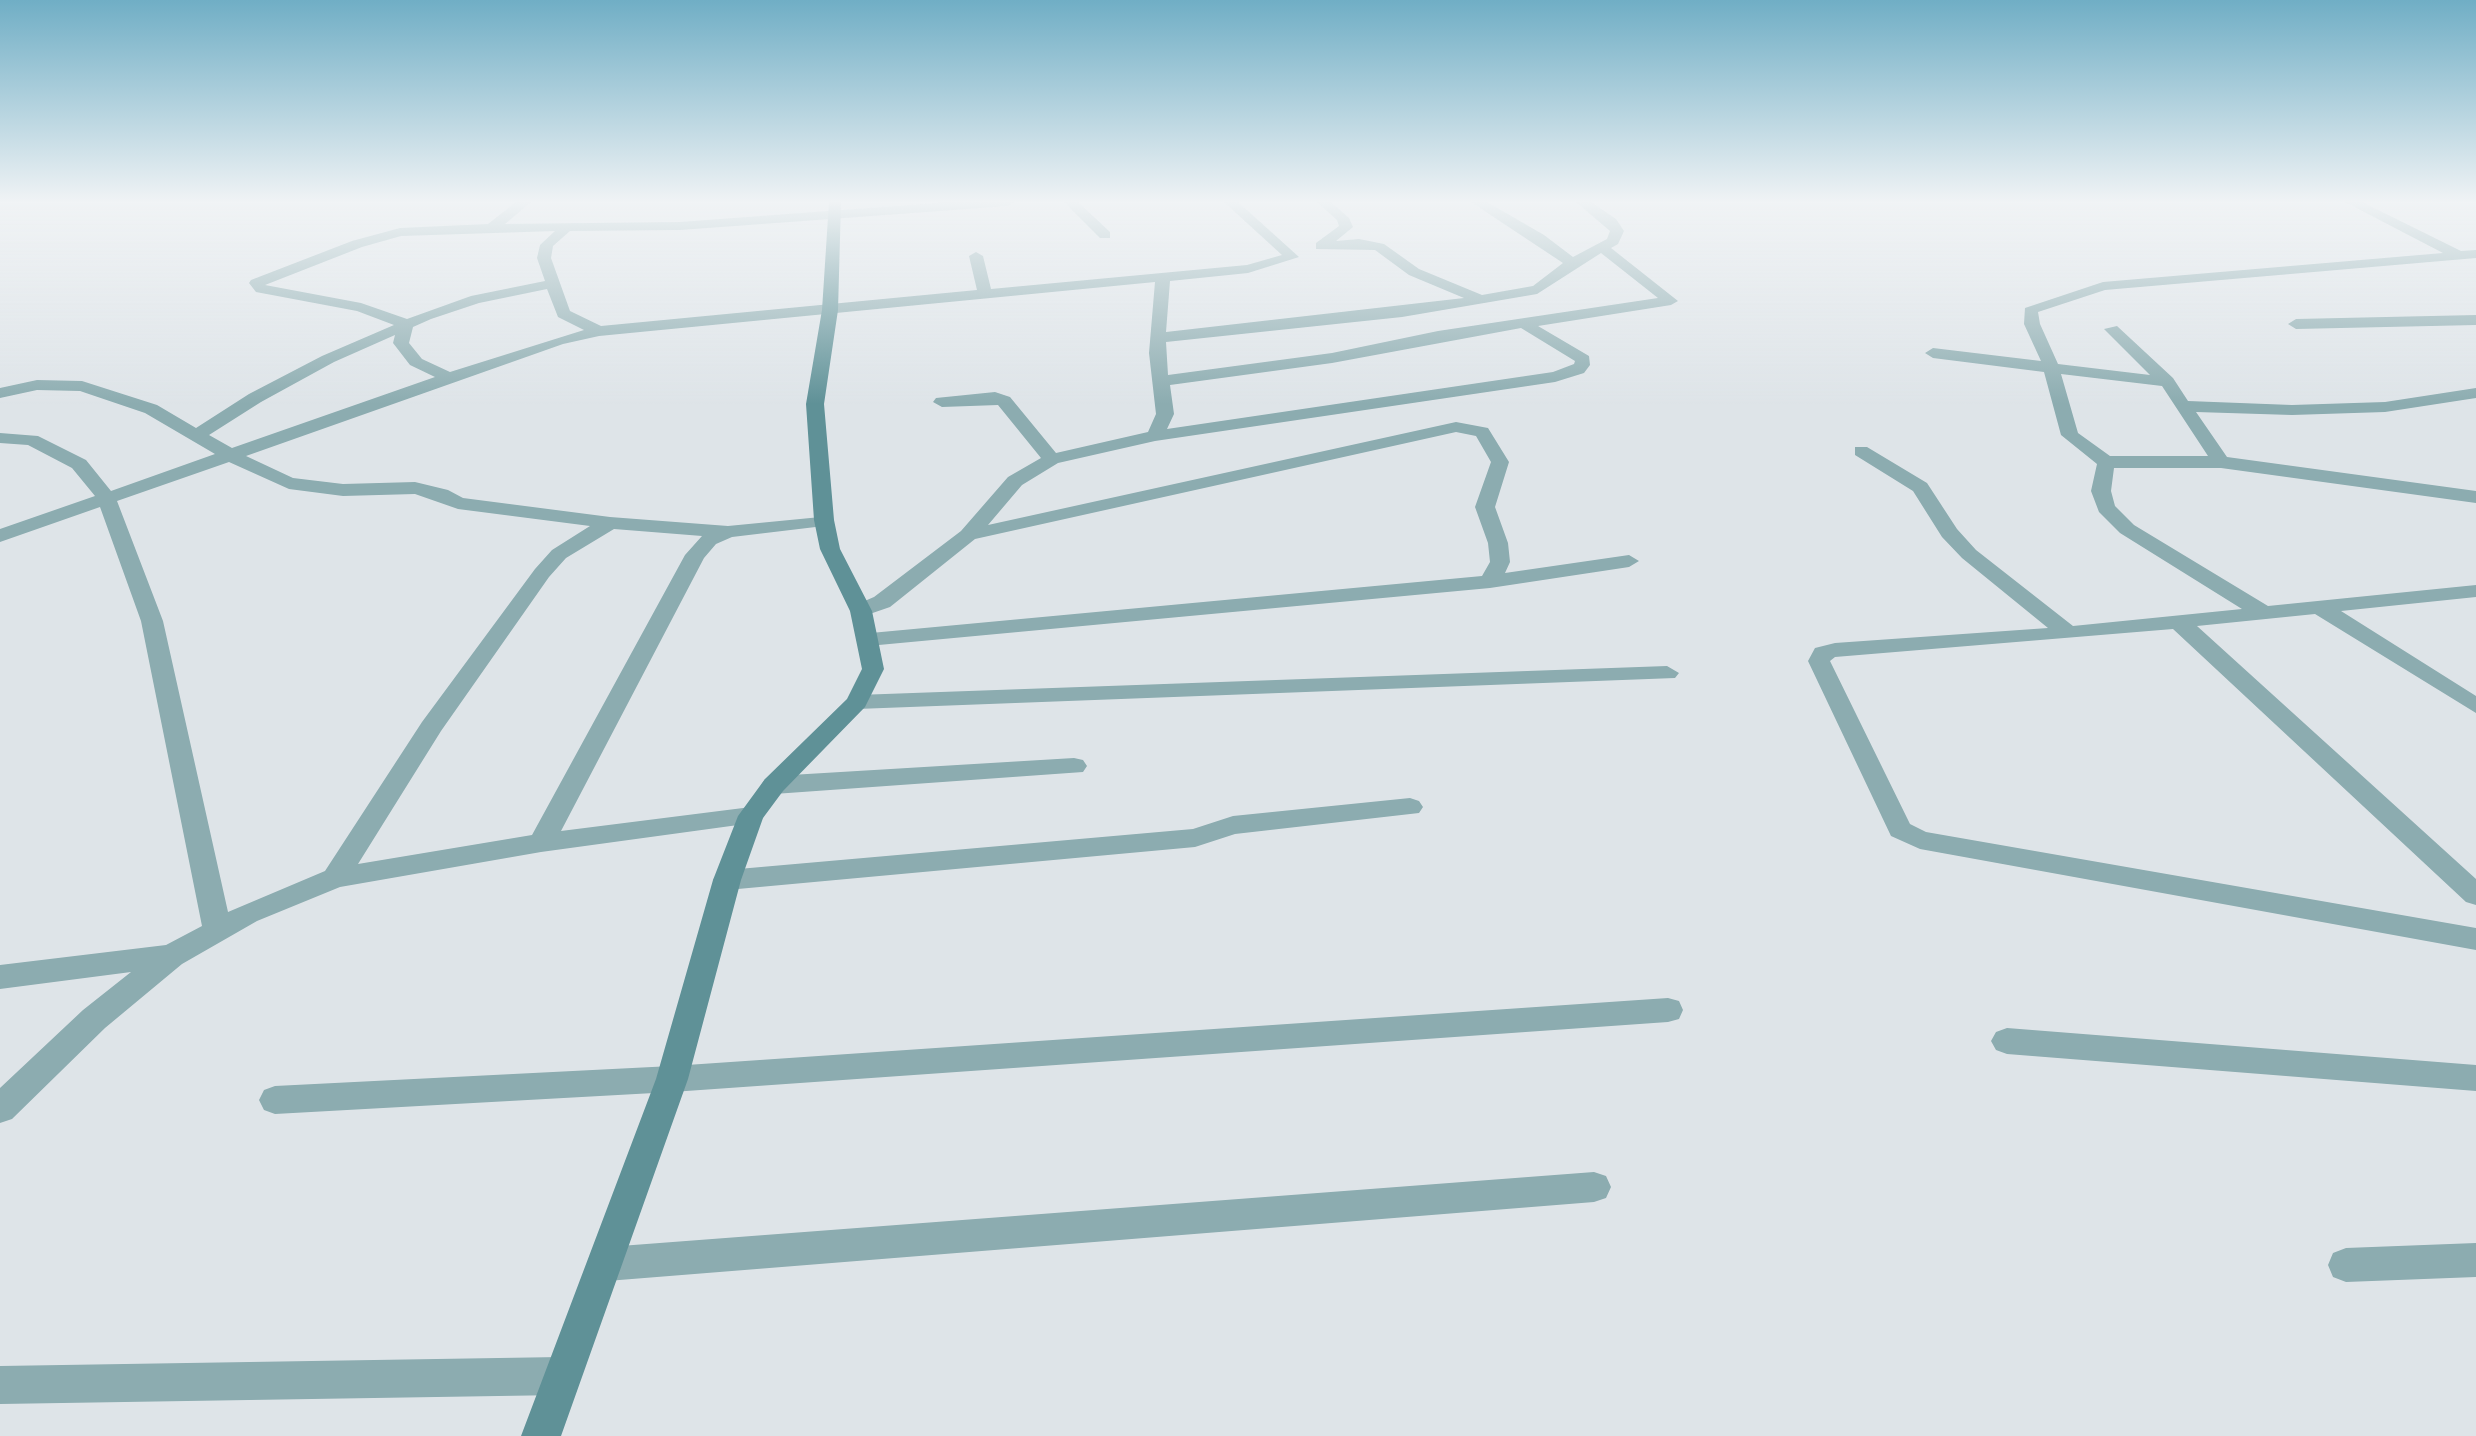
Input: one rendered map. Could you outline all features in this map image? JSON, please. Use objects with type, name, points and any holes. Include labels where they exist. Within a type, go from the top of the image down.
[{"type":"street","points":[[294,269],[256,283],[261,289],[361,307],[406,324]]},
{"type":"street","points":[[549,269],[563,314],[599,331]]},
{"type":"street","points":[[541,1436],[561,1376],[607,1264],[672,1079],[727,880],[751,816],[774,785],[857,702],[873,669],[861,611],[830,549],[824,520],[815,404],[830,310],[832,269]]},
{"type":"street","points":[[979,269],[985,293]]},
{"type":"street","points":[[0,536],[449,378],[558,341],[599,331],[1248,269]]},
{"type":"street","points":[[1410,269],[1480,299]]},
{"type":"street","points":[[1158,338],[1402,312],[1537,290],[1564,269]]},
{"type":"street","points":[[1161,381],[1332,358],[1438,336],[1671,301],[1630,269]]},
{"type":"street","points":[[2290,269],[2103,286],[2030,311],[2035,336],[2050,364],[2070,435],[2106,462],[2221,462],[2476,497]]},
{"type":"street","points":[[1155,436],[1165,414],[1158,338],[1163,277]]},
{"type":"street","points":[[199,434],[316,365],[406,324],[465,302],[553,284]]},
{"type":"street","points":[[2296,324],[2476,320]]},
{"type":"street","points":[[406,324],[401,343],[416,362],[449,378]]},
{"type":"street","points":[[861,611],[882,602],[968,535],[1015,481],[1052,459],[1155,436],[1555,377],[1578,370],[1582,365],[1583,359],[1526,325]]},
{"type":"street","points":[[2112,329],[2167,382],[2221,462]]},
{"type":"street","points":[[1933,353],[2050,364],[2167,382]]},
{"type":"street","points":[[0,393],[37,385],[82,386],[151,409],[199,434],[230,455],[289,483],[343,490],[415,488],[441,494],[458,503],[610,523],[728,532],[824,520]]},
{"type":"street","points":[[2186,406],[2292,410],[2385,407],[2476,393]]},
{"type":"street","points":[[942,402],[995,397],[1004,401],[1052,459]]},
{"type":"street","points":[[968,535],[1468,428],[1482,432],[1500,462],[1485,507],[1500,562],[1490,582]]},
{"type":"street","points":[[0,438],[32,440],[79,464],[106,497],[152,621],[217,929]]},
{"type":"street","points":[[1861,451],[1920,487],[1949,533],[1969,554],[2068,633]]},
{"type":"street","points":[[2106,462],[2101,491],[2106,508],[2127,529],[2264,613]]},
{"type":"street","points":[[335,878],[431,727],[542,573],[559,554],[610,523]]},
{"type":"street","points":[[541,843],[695,555],[709,540],[728,532]]},
{"type":"street","points":[[868,639],[1490,582],[1629,561]]},
{"type":"street","points":[[2476,591],[2068,633],[1823,653],[1819,661],[1900,830],[1941,845],[2476,939]]},
{"type":"street","points":[[2319,607],[2476,706]]},
{"type":"street","points":[[2179,622],[2476,895]]},
{"type":"street","points":[[857,702],[1667,673]]},
{"type":"street","points":[[774,785],[1074,766]]},
{"type":"street","points":[[727,880],[1195,838],[1233,825],[1410,807]]},
{"type":"street","points":[[0,1109],[94,1019],[172,956],[217,929],[335,878],[541,843],[751,816]]},
{"type":"street","points":[[0,977],[172,956]]},
{"type":"street","points":[[275,1100],[672,1079],[1668,1010]]},
{"type":"street","points":[[2007,1041],[2476,1078]]},
{"type":"street","points":[[607,1264],[1594,1187]]},
{"type":"street","points":[[2346,1265],[2476,1260]]},
{"type":"street","points":[[0,1385],[561,1376]]}]
